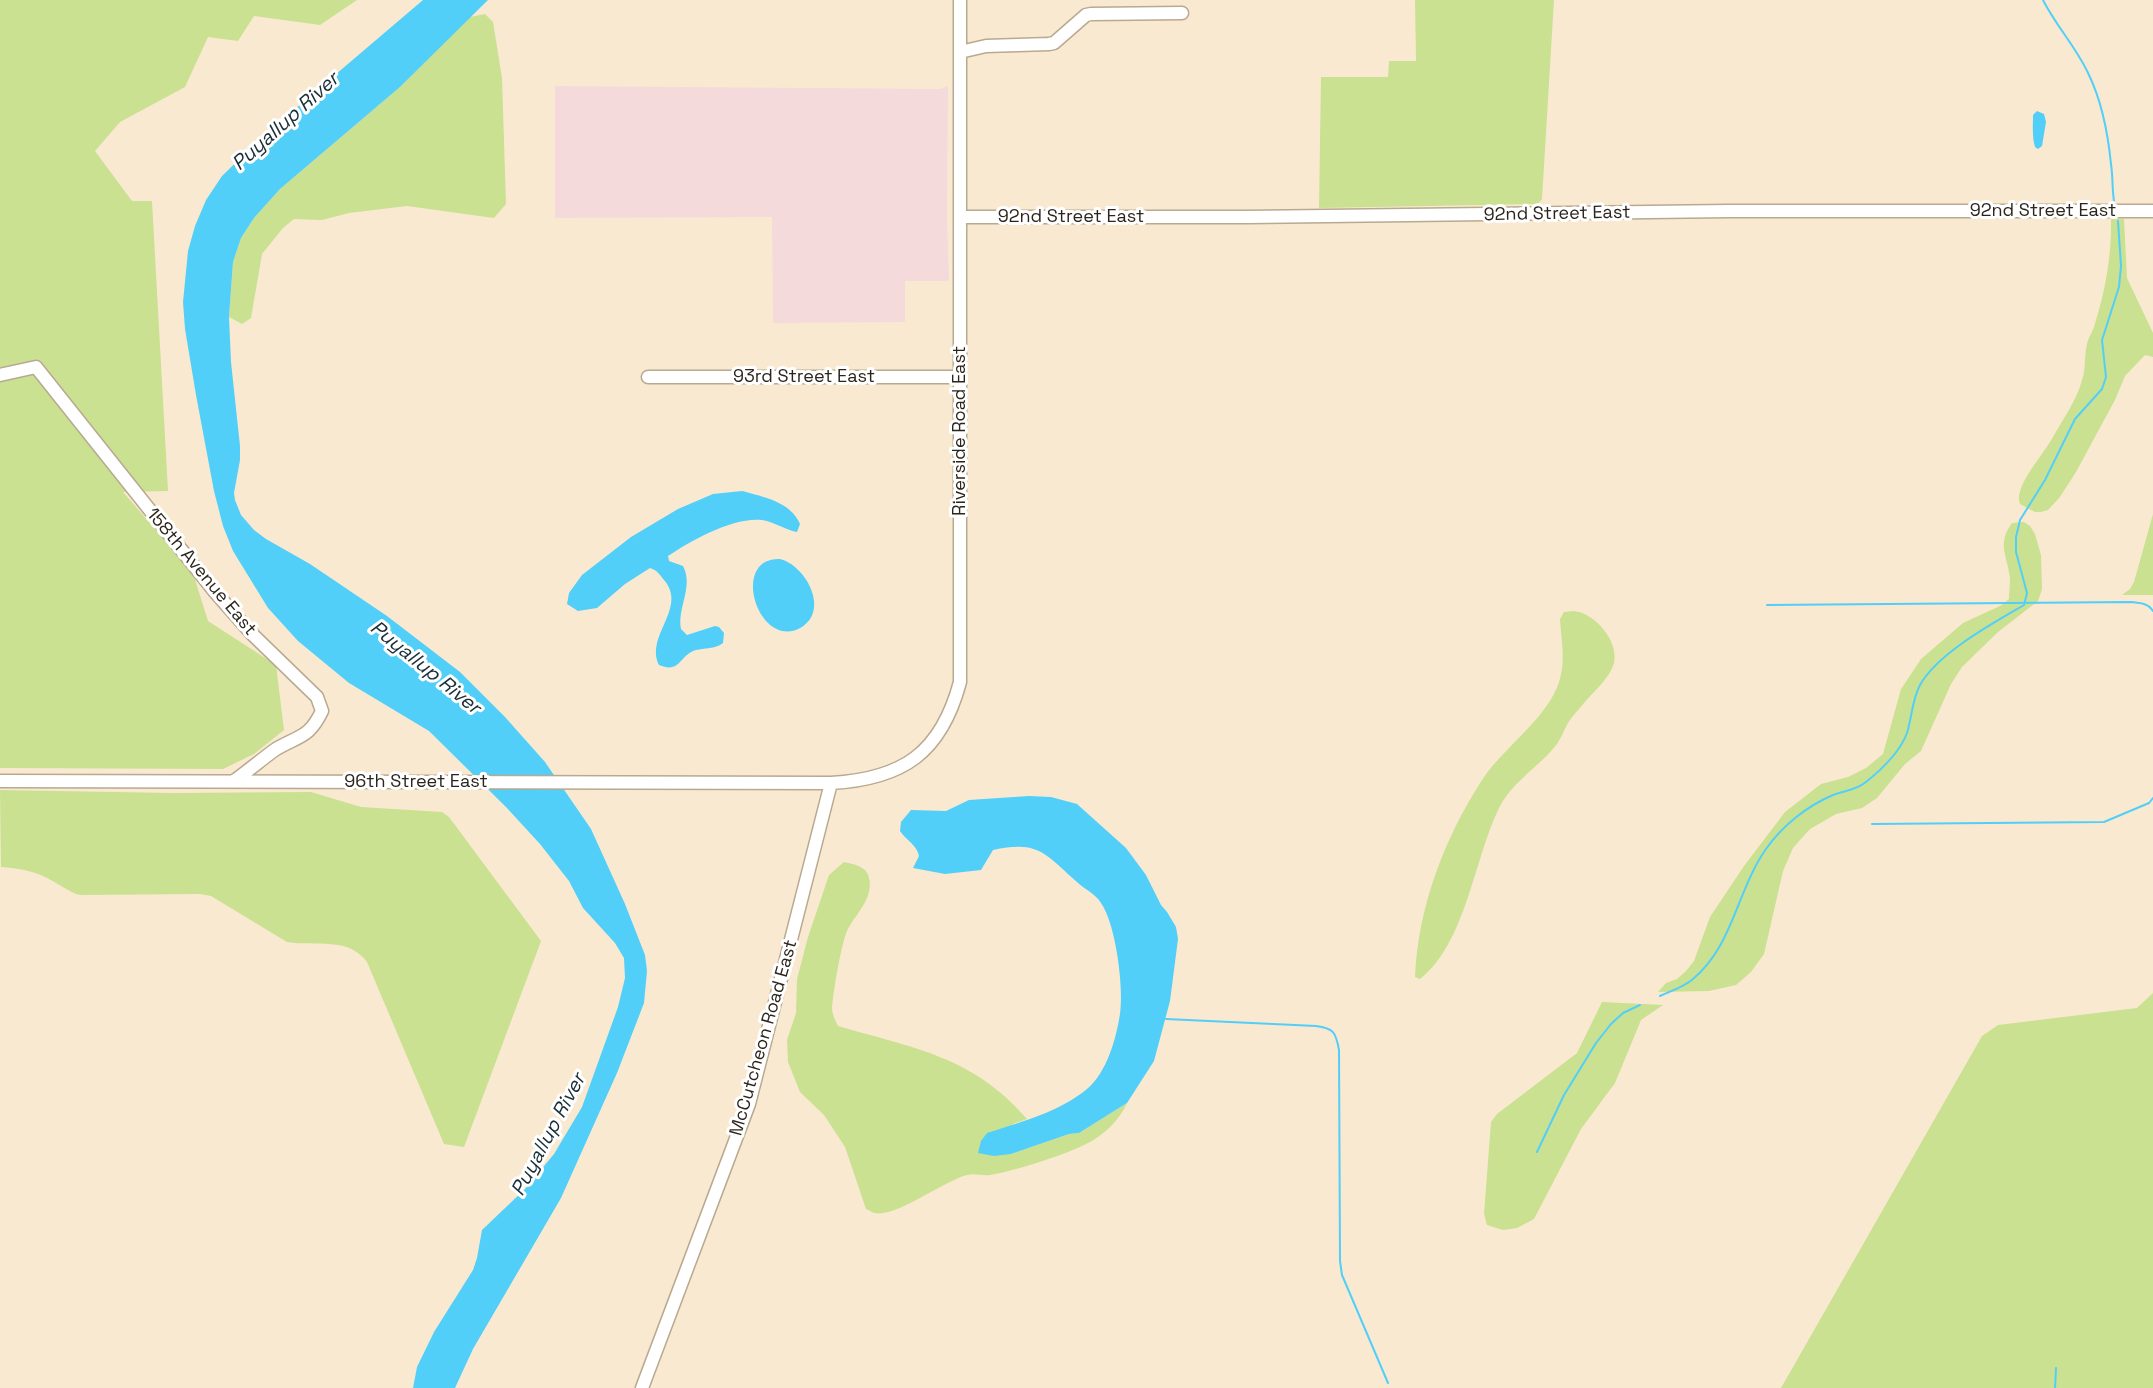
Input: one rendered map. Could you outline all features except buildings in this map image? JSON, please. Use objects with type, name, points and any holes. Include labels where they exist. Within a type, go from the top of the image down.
[{"type":"street","name":"Riverside Road East","points":[[831,783],[864,781],[880,776],[895,771],[920,754],[942,729],[960,682],[962,217],[960,0]]},
{"type":"street","points":[[960,52],[986,46],[1054,43],[1086,15],[1091,14],[1182,13]]},
{"type":"street","name":"92nd Street East","points":[[962,217],[1247,217],[1729,211],[2153,211]]},
{"type":"street","name":"158th Avenue East","points":[[0,375],[36,367],[215,592],[251,633],[317,698],[322,711],[315,726],[305,735],[276,749],[234,781]]},
{"type":"street","name":"93rd Street East","points":[[648,377],[960,377]]},
{"type":"street","name":"96th Street East","points":[[0,781],[831,783]]},
{"type":"street","name":"McCutcheon Road East","points":[[642,1388],[749,1104],[823,822],[831,783]]},
{"type":"shaded area","points":[[555,86],[940,89],[948,86],[949,281],[905,281],[905,322],[773,323],[772,217],[555,218]]},
{"type":"green space","points":[[0,0],[357,0],[320,25],[254,16],[238,41],[208,37],[185,87],[120,122],[95,151],[132,201],[152,201],[168,491],[123,492],[193,573],[208,621],[276,665],[284,730],[254,754],[223,769],[0,768]]},
{"type":"green space","points":[[1415,0],[1554,0],[1542,199],[1538,204],[1319,208],[1321,77],[1388,77],[1389,61],[1416,61]]},
{"type":"green space","points":[[485,14],[493,22],[502,78],[506,204],[494,218],[407,206],[349,213],[322,220],[294,219],[283,228],[262,254],[251,318],[242,324],[229,317],[233,262],[241,238],[254,218],[280,189],[400,87],[470,17]]},
{"type":"green space","points":[[2111,219],[2124,219],[2127,278],[2153,333],[2153,357],[2145,355],[2125,376],[2115,400],[2060,497],[2048,510],[2035,512],[2020,504],[2021,489],[2080,387],[2088,342],[2098,314],[2107,274]]},
{"type":"green space","points":[[2153,514],[2153,595],[2122,595],[2130,589],[2134,582]]},
{"type":"green space","points":[[2024,522],[2035,534],[2041,555],[2042,589],[2038,601],[1998,632],[1962,667],[1951,684],[1921,751],[1905,764],[1877,798],[1862,808],[1836,814],[1810,829],[1793,848],[1783,871],[1764,954],[1751,972],[1736,985],[1709,991],[1658,992],[1666,983],[1677,979],[1694,961],[1710,917],[1744,866],[1785,812],[1821,784],[1848,777],[1866,768],[1883,754],[1901,689],[1921,659],[1963,623],[2002,605],[2009,599],[2010,579],[2004,551],[2005,538],[2012,523]]},
{"type":"green space","points":[[1574,611],[1597,622],[1609,637],[1615,654],[1612,669],[1572,718],[1557,744],[1505,798],[1490,829],[1459,923],[1436,963],[1420,979],[1415,977],[1421,925],[1427,899],[1445,850],[1468,803],[1491,767],[1549,703],[1561,674],[1563,661],[1560,619],[1564,612]]},
{"type":"green space","points":[[0,790],[172,793],[311,792],[361,807],[442,812],[449,817],[541,941],[464,1147],[444,1144],[367,962],[359,954],[351,949],[331,944],[287,942],[211,896],[200,894],[80,895],[38,874],[1,867]]},
{"type":"green space","points":[[844,862],[859,866],[866,871],[870,886],[866,900],[847,931],[842,947],[832,1008],[838,1026],[917,1048],[963,1068],[985,1081],[1027,1119],[1013,1124],[1011,1154],[1069,1134],[1079,1133],[1127,1103],[1121,1115],[1112,1125],[1090,1142],[1041,1162],[990,1175],[967,1175],[907,1205],[883,1213],[874,1213],[866,1209],[845,1147],[824,1115],[800,1092],[788,1062],[787,1040],[796,1013],[797,979],[808,937],[829,875]]},
{"type":"green space","points":[[2153,993],[2153,1388],[1781,1388],[1982,1036],[1998,1025],[2137,1008]]},
{"type":"green space","points":[[1602,1002],[1663,1005],[1641,1020],[1615,1083],[1581,1129],[1534,1219],[1517,1228],[1503,1230],[1487,1225],[1484,1214],[1491,1122],[1497,1114],[1577,1053]]},
{"type":"water","name":"Puyallup River","points":[[423,0],[488,0],[400,87],[280,189],[254,218],[241,238],[233,262],[229,317],[231,362],[240,446],[235,500],[241,515],[254,530],[310,564],[387,616],[460,672],[505,717],[545,762],[591,829],[625,904],[645,955],[647,971],[644,1003],[617,1073],[561,1198],[473,1349],[455,1388],[413,1388],[417,1367],[434,1332],[473,1270],[482,1230],[525,1189],[554,1154],[582,1107],[618,1007],[625,978],[624,958],[615,943],[583,908],[569,881],[540,844],[429,731],[349,683],[298,641],[268,608],[233,551],[223,526],[196,395],[183,302],[188,251],[195,226],[206,200],[222,176],[261,138]]},
{"type":"water","points":[[2037,111],[2044,114],[2046,122],[2042,146],[2038,149],[2033,139],[2033,115]]},
{"type":"water","points":[[742,491],[776,502],[790,510],[800,524],[797,532],[762,520],[738,522],[713,531],[668,556],[669,561],[683,566],[686,574],[681,629],[687,635],[715,626],[719,627],[724,633],[723,643],[720,645],[690,652],[676,666],[659,665],[656,654],[657,643],[669,611],[670,590],[656,571],[650,568],[625,584],[597,608],[578,611],[567,604],[569,593],[582,575],[631,537],[678,509],[713,494]]},
{"type":"water","points":[[780,559],[789,563],[805,578],[814,599],[814,610],[810,619],[802,627],[789,631],[777,629],[767,622],[755,599],[753,585],[755,573],[762,564]]},
{"type":"water","points":[[1029,796],[1051,797],[1077,804],[1126,848],[1146,875],[1161,905],[1176,927],[1178,939],[1170,1001],[1154,1061],[1127,1103],[1079,1133],[1069,1134],[1011,1154],[994,1156],[978,1153],[981,1141],[987,1133],[1039,1116],[1064,1104],[1087,1089],[1100,1074],[1110,1054],[1116,1034],[1121,1003],[1118,957],[1111,926],[1096,897],[1040,852],[1021,847],[993,850],[981,870],[945,874],[913,868],[919,856],[918,852],[900,831],[901,822],[911,810],[946,811],[969,800]]},
{"type":"waterway","points":[[2043,0],[2084,65],[2098,96],[2108,141],[2114,201]]},
{"type":"waterway","points":[[1660,996],[1689,982],[1706,966],[1717,951],[1756,865],[1780,832],[1814,805],[1866,782],[1895,754],[1907,733],[1917,691],[1928,673],[1967,640],[2024,605],[2027,593],[2016,552],[2016,537],[2020,520],[2045,480],[2075,419],[2102,389],[2106,377],[2102,340],[2119,287],[2121,266],[2118,221]]},
{"type":"waterway","points":[[1767,605],[2131,602],[2146,605],[2153,611]]},
{"type":"waterway","points":[[1872,824],[2104,822],[2149,803],[2153,798]]},
{"type":"waterway","points":[[1537,1152],[1564,1095],[1596,1043],[1623,1013],[1640,1005]]},
{"type":"waterway","points":[[1166,1019],[1316,1026],[1327,1028],[1335,1035],[1339,1050],[1340,1261],[1342,1275],[1388,1383]]},
{"type":"waterway","points":[[2055,1388],[2056,1368]]}]
